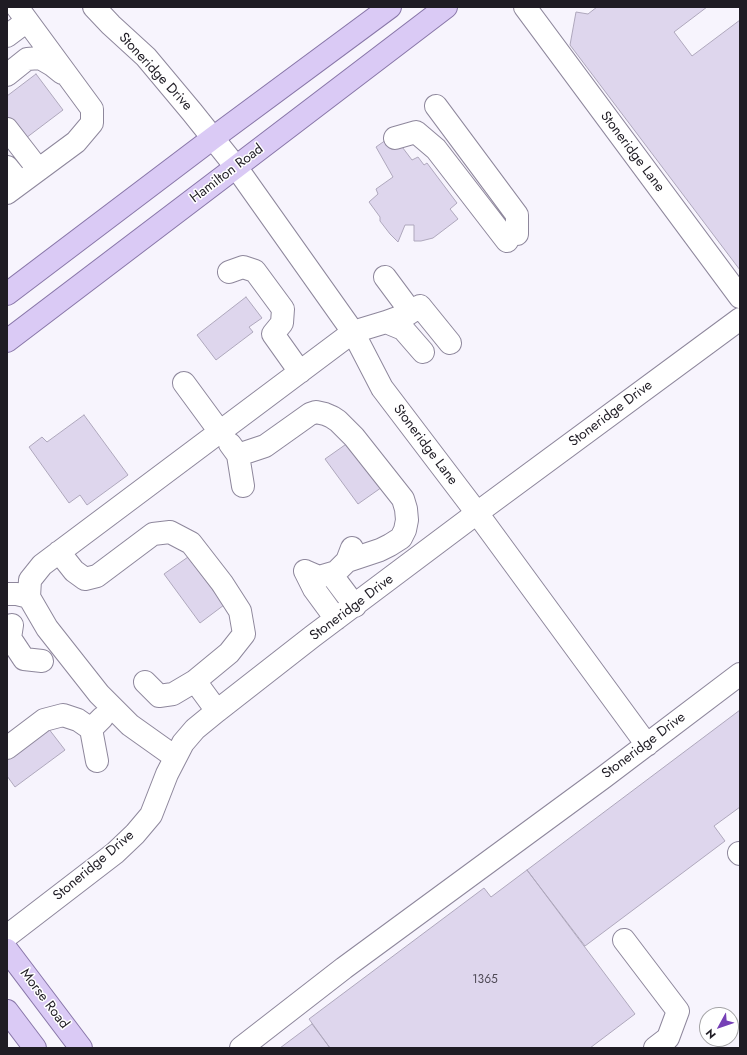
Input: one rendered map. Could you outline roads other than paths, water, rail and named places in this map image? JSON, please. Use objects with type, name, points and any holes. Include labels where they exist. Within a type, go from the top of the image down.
[{"type":"main road","points":[[12,286],[390,7]]},
{"type":"main road","name":"Hamilton Road","points":[[7,341],[446,7]]},
{"type":"main road","name":"Morse Road","points":[[7,950],[81,1048]]},
{"type":"main road","points":[[7,1011],[34,1048]]},
{"type":"street","name":"Stoneridge Drive","points":[[94,7],[146,57],[213,138]]},
{"type":"street","name":"Stoneridge Lane","points":[[528,12],[740,298]]},
{"type":"street","points":[[527,37],[528,12]]},
{"type":"street","points":[[7,36],[22,14],[92,109],[92,122],[76,142],[38,170],[11,181]]},
{"type":"street","points":[[7,75],[28,59],[40,58],[52,65],[72,82]]},
{"type":"street","points":[[395,138],[416,132],[436,149],[512,237],[517,215],[436,106]]},
{"type":"street","points":[[7,129],[38,170]]},
{"type":"street","name":"Stoneridge Lane","points":[[213,138],[236,167],[353,332],[382,388],[477,513],[647,745]]},
{"type":"street","points":[[229,272],[243,267],[255,271],[283,309],[282,323],[274,334],[300,372]]},
{"type":"street","points":[[385,277],[411,312]]},
{"type":"street","points":[[175,757],[130,725],[99,694],[47,628],[34,604],[30,580],[42,565],[353,332],[408,314],[420,306],[450,343]]},
{"type":"street","name":"Stoneridge Drive","points":[[7,936],[115,853],[135,834],[151,815],[175,757],[183,743],[195,729],[336,619],[740,319]]},
{"type":"street","points":[[386,322],[403,328],[423,352]]},
{"type":"street","points":[[184,383],[238,455],[243,486]]},
{"type":"street","points":[[238,455],[273,449],[303,418],[316,412],[325,414],[338,421],[354,437],[403,499],[408,520],[405,530],[400,538],[380,550],[343,560],[320,577],[305,570],[314,589],[336,619]]},
{"type":"street","points":[[59,552],[74,571],[85,579],[97,576],[154,534],[170,532],[191,544],[222,582],[240,611],[244,634],[229,653],[198,679],[173,694],[159,696],[145,682]]},
{"type":"street","points":[[343,560],[355,606]]},
{"type":"street","points":[[7,594],[16,594],[34,604]]},
{"type":"street","points":[[34,604],[10,626],[10,638],[24,659],[42,661]]},
{"type":"street","points":[[21,676],[62,647]]},
{"type":"street","name":"Stoneridge Drive","points":[[241,1048],[344,968],[647,745],[740,674]]},
{"type":"street","points":[[198,679],[217,711]]},
{"type":"street","points":[[7,748],[44,720],[63,715],[85,724],[99,721],[113,709]]},
{"type":"street","points":[[85,724],[97,761]]},
{"type":"street","points":[[624,940],[678,1011],[668,1038],[655,1048]]}]
